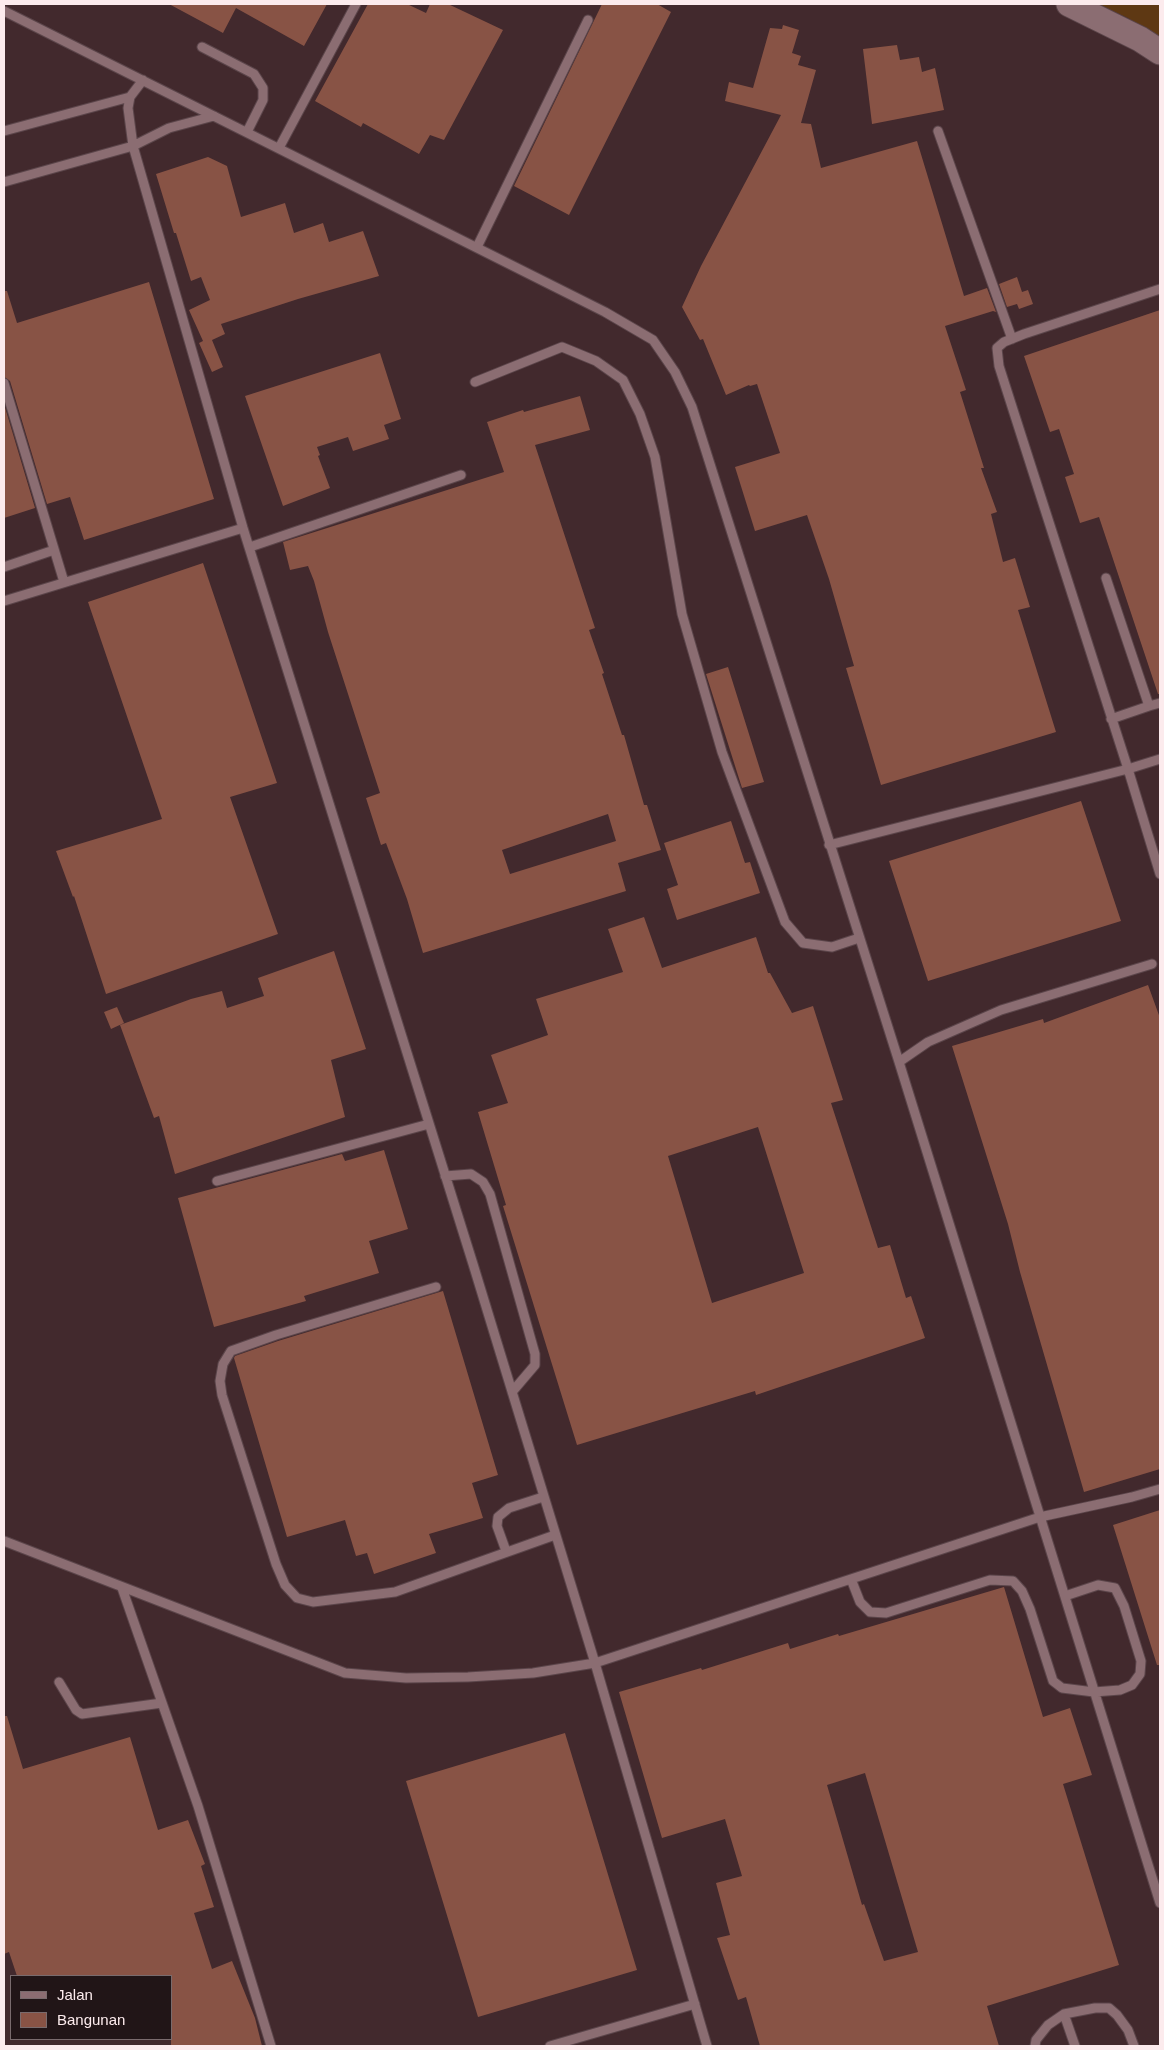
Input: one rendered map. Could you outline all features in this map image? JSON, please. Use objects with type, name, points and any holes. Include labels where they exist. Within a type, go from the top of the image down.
[{"type":"main road","points":[[1069,4],[1140,39],[1160,52]]},
{"type":"lane","points":[[279,148],[356,4]]},
{"type":"lane","points":[[4,11],[605,312],[653,340],[676,372],[692,406],[899,1062],[1160,1903]]},
{"type":"lane","points":[[477,248],[588,20]]},
{"type":"lane","points":[[202,47],[254,74],[263,88],[263,100],[247,132]]},
{"type":"lane","points":[[143,80],[130,97],[128,108],[133,146],[243,528],[512,1392],[595,1663],[708,2046]]},
{"type":"lane","points":[[4,131],[130,97]]},
{"type":"lane","points":[[4,182],[133,146],[168,128],[214,116]]},
{"type":"lane","points":[[938,131],[1012,339]]},
{"type":"lane","points":[[1160,289],[1012,339],[1004,342],[997,348],[999,366],[1160,874]]},
{"type":"lane","points":[[475,382],[562,347],[596,361],[623,380],[640,414],[655,457],[682,614],[722,752],[785,922],[803,943],[832,947],[859,938]]},
{"type":"lane","points":[[4,383],[64,582]]},
{"type":"lane","points":[[250,548],[461,475]]},
{"type":"lane","points":[[4,601],[243,528]]},
{"type":"lane","points":[[4,567],[54,550]]},
{"type":"lane","points":[[1106,578],[1149,706]]},
{"type":"lane","points":[[1111,719],[1160,703]]},
{"type":"lane","points":[[829,845],[1128,769],[1160,759]]},
{"type":"lane","points":[[899,1062],[928,1042],[1002,1010],[1152,964]]},
{"type":"lane","points":[[217,1181],[428,1124]]},
{"type":"lane","points":[[445,1176],[471,1174],[482,1182],[490,1194],[535,1354],[535,1365],[512,1392]]},
{"type":"lane","points":[[436,1287],[276,1335],[231,1351],[223,1364],[220,1381],[222,1395],[276,1564],[285,1585],[297,1598],[313,1602],[395,1592],[555,1535]]},
{"type":"lane","points":[[4,1541],[345,1673],[406,1678],[468,1677],[532,1673],[595,1663],[1040,1517],[1132,1497],[1160,1488]]},
{"type":"lane","points":[[506,1552],[497,1526],[498,1517],[508,1508],[543,1497]]},
{"type":"lane","points":[[851,1579],[860,1602],[870,1612],[886,1613],[990,1580],[1013,1581],[1022,1591],[1054,1680],[1062,1688],[1094,1692],[1120,1690],[1132,1684],[1140,1674],[1141,1661],[1124,1606],[1115,1588],[1098,1586],[1065,1596]]},
{"type":"lane","points":[[122,1588],[198,1806],[271,2046]]},
{"type":"lane","points":[[60,1682],[76,1710],[82,1714],[162,1703]]},
{"type":"lane","points":[[550,2046],[695,2004]]},
{"type":"lane","points":[[1034,2046],[1036,2040],[1048,2025],[1064,2014],[1085,2009],[1109,2008],[1128,2030],[1134,2046]]},
{"type":"lane","points":[[1064,2014],[1075,2046]]},
{"type":"shaded area","points":[[1098,4],[1160,4],[1160,40],[1128,18]]},
{"type":"building","points":[[169,4],[327,4],[304,46],[236,8],[223,33]]},
{"type":"building","points":[[368,4],[407,4],[426,13],[430,4],[448,4],[503,30],[444,140],[430,135],[419,154],[363,123],[361,127],[315,101]]},
{"type":"building","points":[[602,4],[657,4],[671,12],[569,215],[514,186]]},
{"type":"building","points":[[783,25],[799,30],[792,53],[801,56],[798,65],[816,70],[801,123],[811,124],[821,168],[917,141],[964,296],[987,288],[996,312],[993,311],[945,326],[966,390],[960,392],[984,468],[981,468],[997,512],[991,514],[1003,562],[1015,558],[1030,607],[1018,610],[1056,732],[881,785],[846,668],[854,666],[829,579],[807,515],[755,531],[735,467],[780,453],[757,384],[749,385],[726,395],[703,339],[700,340],[682,307],[701,266],[781,115],[725,101],[729,82],[753,88],[770,28],[782,29]]},
{"type":"building","points":[[897,45],[900,60],[919,57],[922,72],[935,68],[944,110],[872,124],[863,49]]},
{"type":"building","points":[[208,157],[227,166],[241,217],[285,203],[294,233],[323,223],[329,242],[363,231],[379,276],[298,299],[221,324],[225,334],[212,340],[223,367],[212,372],[199,343],[203,341],[189,310],[210,300],[201,277],[191,281],[156,174]]},
{"type":"building","points":[[1017,277],[1022,292],[1028,290],[1033,304],[1019,309],[1017,304],[1007,307],[999,284]]},
{"type":"building","points":[[149,282],[214,499],[84,540],[70,497],[47,504],[10,381],[4,377],[4,291],[7,291],[17,323]]},
{"type":"building","points":[[1160,310],[1160,694],[1158,694],[1099,517],[1080,523],[1065,477],[1074,474],[1059,429],[1050,432],[1024,356]]},
{"type":"building","points":[[380,353],[401,419],[384,425],[389,439],[353,451],[348,437],[317,447],[320,455],[318,456],[330,488],[283,506],[245,396]]},
{"type":"building","points":[[580,396],[590,430],[535,445],[595,628],[589,630],[604,673],[602,674],[622,735],[624,735],[644,805],[647,805],[661,850],[618,863],[626,891],[423,953],[407,899],[386,843],[381,845],[366,798],[380,793],[328,632],[314,581],[308,566],[290,570],[283,542],[504,472],[487,422],[523,410],[524,412]],"holes":[[[608,814],[616,841],[510,874],[502,850]]]},
{"type":"building","points":[[4,404],[35,508],[4,518]]},
{"type":"building","points":[[203,563],[277,783],[230,797],[278,934],[106,994],[74,896],[56,851],[162,819],[88,602]]},
{"type":"building","points":[[728,667],[764,782],[742,788],[706,674]]},
{"type":"building","points":[[1081,801],[1121,921],[928,981],[889,861]]},
{"type":"building","points":[[731,821],[745,863],[750,862],[760,893],[677,920],[667,889],[678,885],[664,843]]},
{"type":"building","points":[[644,917],[662,968],[756,937],[768,973],[770,973],[792,1013],[813,1006],[843,1100],[831,1103],[878,1248],[890,1245],[906,1298],[911,1296],[925,1338],[756,1395],[755,1391],[577,1445],[503,1206],[506,1205],[478,1112],[508,1103],[491,1055],[548,1035],[536,999],[623,972],[608,929]],"holes":[[[758,1127],[804,1273],[712,1303],[668,1156]]]},
{"type":"building","points":[[334,951],[366,1049],[331,1060],[345,1117],[175,1174],[159,1116],[154,1118],[120,1025],[191,999],[222,991],[227,1008],[264,996],[258,978]]},
{"type":"building","points":[[1148,985],[1160,1018],[1160,1469],[1084,1492],[1020,1272],[1008,1224],[952,1046],[1043,1019],[1044,1023]]},
{"type":"building","points":[[117,1007],[124,1023],[111,1029],[104,1012]]},
{"type":"building","points":[[384,1150],[408,1229],[369,1241],[379,1273],[304,1296],[306,1301],[214,1327],[178,1198],[342,1154],[345,1161]]},
{"type":"building","points":[[443,1291],[498,1475],[472,1483],[483,1518],[429,1534],[436,1553],[374,1574],[367,1553],[356,1556],[345,1520],[287,1537],[234,1358],[235,1356]]},
{"type":"building","points":[[1160,1510],[1160,1665],[1157,1665],[1113,1525]]},
{"type":"building","points":[[1004,1587],[1043,1717],[1070,1708],[1092,1775],[1063,1784],[1119,1965],[987,2006],[999,2046],[760,2046],[746,1997],[738,2000],[717,1938],[730,1935],[716,1883],[742,1876],[725,1819],[662,1838],[619,1692],[701,1668],[702,1670],[788,1643],[790,1649],[838,1634],[839,1636]],"holes":[[[865,1773],[918,1952],[884,1961],[864,1904],[862,1905],[827,1785]]]},
{"type":"building","points":[[4,1716],[7,1716],[23,1769],[130,1737],[158,1830],[188,1820],[205,1864],[201,1866],[214,1907],[194,1913],[212,1969],[232,1961],[255,2018],[262,2046],[171,2046],[172,1975],[17,1975],[9,1952],[4,1954]]},
{"type":"building","points":[[565,1733],[637,1970],[478,2017],[406,1781]]}]
